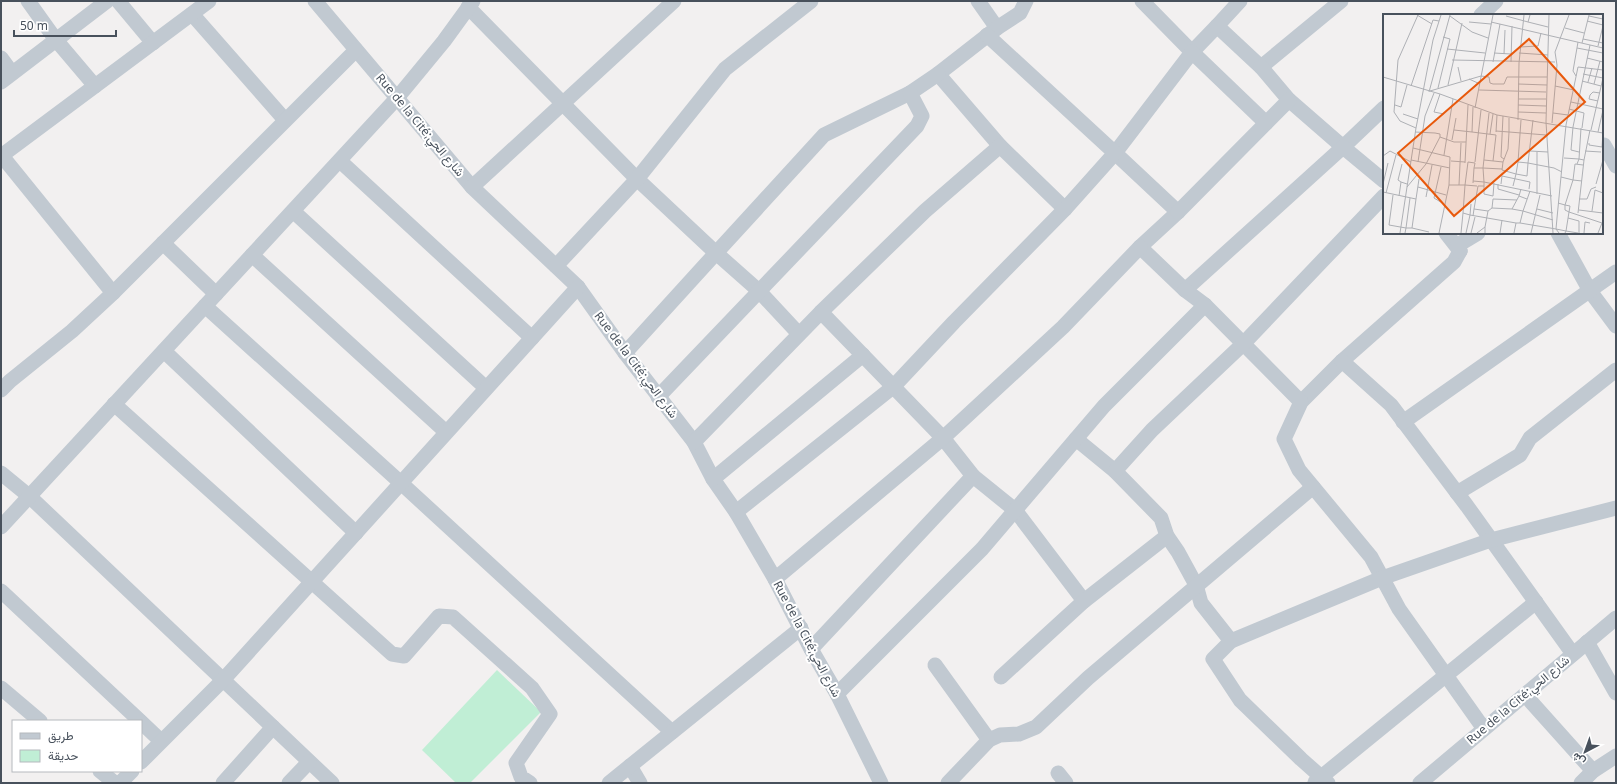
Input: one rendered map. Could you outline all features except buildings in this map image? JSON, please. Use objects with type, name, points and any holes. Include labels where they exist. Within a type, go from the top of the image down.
[{"type":"street","points":[[28,1],[56,40],[95,86]]},
{"type":"street","points":[[1,58],[7,77],[107,1]]},
{"type":"street","points":[[118,1],[153,43]]},
{"type":"street","points":[[113,293],[1,156],[209,1]]},
{"type":"street","name":"Rue de la Cité;شارع الحي","points":[[315,1],[472,187],[578,287],[625,353],[694,442],[713,479],[736,512],[776,580],[811,649],[837,694],[882,783]]},
{"type":"street","points":[[472,187],[564,104],[674,1]]},
{"type":"street","points":[[556,266],[637,179],[725,69],[811,1]]},
{"type":"street","points":[[978,1],[992,31],[1178,212]]},
{"type":"street","points":[[625,353],[824,135],[910,93],[938,74],[992,31],[1020,13],[1026,1]]},
{"type":"street","points":[[1142,1],[1192,52],[1266,123]]},
{"type":"street","points":[[736,512],[893,387],[954,322],[1065,209],[1115,152],[1192,52],[1240,1]]},
{"type":"street","points":[[1261,67],[1341,1]]},
{"type":"street","points":[[1482,14],[1496,1]]},
{"type":"street","points":[[1,527],[397,98],[444,41],[470,4],[637,179],[759,291],[799,334]]},
{"type":"street","points":[[192,14],[285,120]]},
{"type":"street","points":[[1216,26],[1261,67],[1289,100],[1343,148],[1383,180]]},
{"type":"street","points":[[1,390],[10,381],[72,332],[113,293],[356,50]]},
{"type":"street","points":[[938,74],[1000,146],[1065,209]]},
{"type":"street","points":[[658,397],[917,126],[922,116],[910,93]]},
{"type":"street","points":[[776,580],[943,438],[1063,327],[1140,247],[1178,212],[1289,100]]},
{"type":"street","points":[[1185,290],[1343,148],[1383,109]]},
{"type":"street","points":[[1607,143],[1616,166]]},
{"type":"street","points":[[694,442],[821,312],[925,211],[1000,146]]},
{"type":"street","points":[[340,161],[532,338]]},
{"type":"street","points":[[1115,471],[1152,430],[1243,344],[1383,197]]},
{"type":"street","points":[[293,211],[486,388]]},
{"type":"street","points":[[1447,234],[1460,251]]},
{"type":"street","points":[[1476,234],[1458,245],[1460,251],[1454,262],[1342,361],[1301,402],[1284,439],[1299,470],[1371,557],[1399,609],[1484,729]]},
{"type":"street","points":[[1559,234],[1590,291],[1616,326]]},
{"type":"street","points":[[163,243],[216,294]]},
{"type":"street","points":[[1140,247],[1185,290],[1205,304],[1301,402]]},
{"type":"street","points":[[252,255],[446,432]]},
{"type":"street","points":[[1403,422],[1616,272]]},
{"type":"street","points":[[142,761],[223,680],[578,287]]},
{"type":"street","points":[[837,694],[982,549],[1104,406],[1205,304]]},
{"type":"street","points":[[205,306],[402,483],[672,732]]},
{"type":"street","points":[[821,312],[943,438],[973,476],[1015,510],[1084,601]]},
{"type":"street","points":[[164,351],[356,533]]},
{"type":"street","points":[[713,479],[863,355]]},
{"type":"street","points":[[1342,361],[1391,405],[1457,493],[1573,654]]},
{"type":"street","points":[[1457,493],[1520,455],[1530,438],[1616,370]]},
{"type":"street","points":[[114,404],[392,654],[404,656],[439,616],[453,617],[532,688],[550,714],[516,762],[522,777],[530,783]]},
{"type":"street","points":[[1076,439],[1115,471],[1161,518],[1166,536],[1178,552],[1196,586],[1201,603],[1231,641]]},
{"type":"street","points":[[1,473],[29,496],[332,783]]},
{"type":"street","points":[[811,649],[973,476]]},
{"type":"street","points":[[948,783],[989,740],[1000,735],[1019,734],[1036,727],[1088,678],[1313,486]]},
{"type":"street","points":[[1536,602],[1446,675],[1321,781],[1240,700],[1213,659],[1231,641],[1382,578],[1491,540],[1616,508]]},
{"type":"street","points":[[1001,677],[1084,601],[1166,536]]},
{"type":"street","points":[[1,591],[138,720]]},
{"type":"street","name":"Rue de la Cité;شارع الحي","points":[[1420,783],[1616,618]]},
{"type":"street","points":[[609,783],[801,628]]},
{"type":"street","points":[[1587,642],[1616,693]]},
{"type":"street","points":[[935,665],[989,740]]},
{"type":"street","points":[[1,688],[39,720]]},
{"type":"street","points":[[1525,695],[1593,771]]},
{"type":"street","points":[[142,724],[162,742]]},
{"type":"street","points":[[223,783],[273,727]]},
{"type":"street","points":[[1581,783],[1593,771],[1616,756]]},
{"type":"street","points":[[289,783],[309,762]]},
{"type":"street","points":[[630,766],[640,783]]},
{"type":"street","points":[[101,772],[115,783]]},
{"type":"street","points":[[120,783],[131,772]]},
{"type":"green space","points":[[497,670],[541,712],[470,783],[456,783],[422,750]]}]
